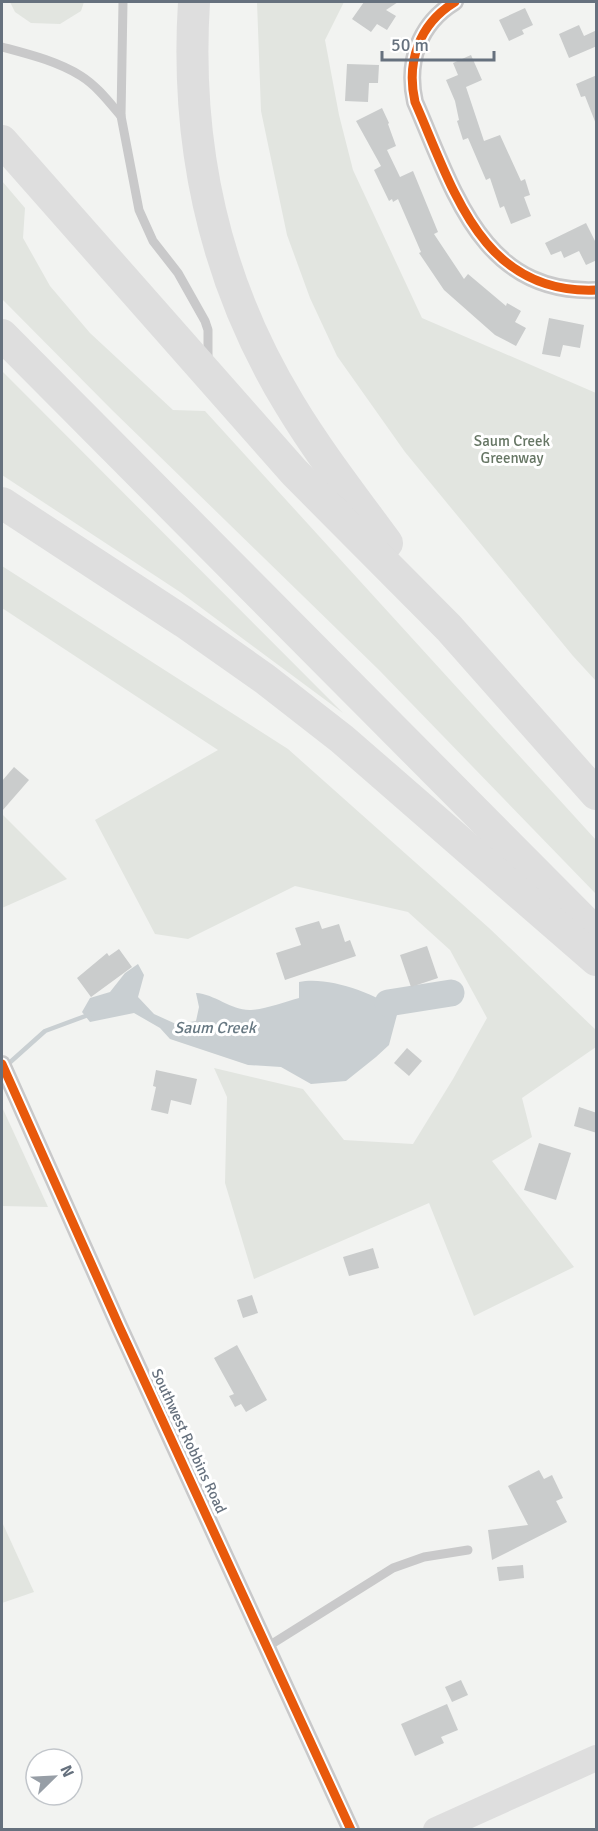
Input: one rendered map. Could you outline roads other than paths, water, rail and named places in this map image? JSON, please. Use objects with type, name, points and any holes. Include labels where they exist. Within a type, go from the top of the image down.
[{"type":"highway","points":[[194,2],[191,46],[198,148],[206,195],[221,255],[239,302],[264,357],[290,405],[320,452],[449,628]]},
{"type":"highway","points":[[2,141],[294,472],[449,628],[597,794]]},
{"type":"highway","points":[[2,335],[597,933]]},
{"type":"highway","points":[[2,503],[184,621],[265,679],[342,739],[597,960]]},
{"type":"main road","points":[[436,1830],[594,1765]]},
{"type":"street","points":[[455,2],[446,7],[424,32],[413,59],[412,80],[415,102],[463,210],[484,241],[517,270],[534,280],[552,286],[597,290]]},
{"type":"street","name":"Southwest Robbins Road","points":[[2,1064],[123,1335],[351,1830]]},
{"type":"lane","points":[[123,2],[121,116],[139,210],[153,241],[178,273],[208,330],[208,375]]},
{"type":"lane","points":[[2,47],[43,58],[81,76],[104,96],[121,116]]},
{"type":"lane","points":[[267,1647],[393,1568],[424,1557],[468,1550]]},
{"type":"water","points":[[138,964],[144,975],[138,997],[154,1014],[176,1024],[196,1021],[199,1007],[196,993],[210,996],[237,1008],[251,1010],[299,998],[299,982],[311,981],[351,987],[377,998],[398,1011],[389,1045],[376,1057],[346,1081],[311,1084],[281,1067],[248,1065],[170,1039],[160,1028],[134,1013],[90,1022],[82,1012],[90,998],[110,992],[125,973]]},
{"type":"waterway","name":"Saum Creek","points":[[388,1003],[451,993]]},
{"type":"waterway","name":"Saum Creek","points":[[7,1065],[45,1031],[91,1014]]},
{"type":"park label","name":"Saum Creek Greenway","points":[[512,450]]}]
